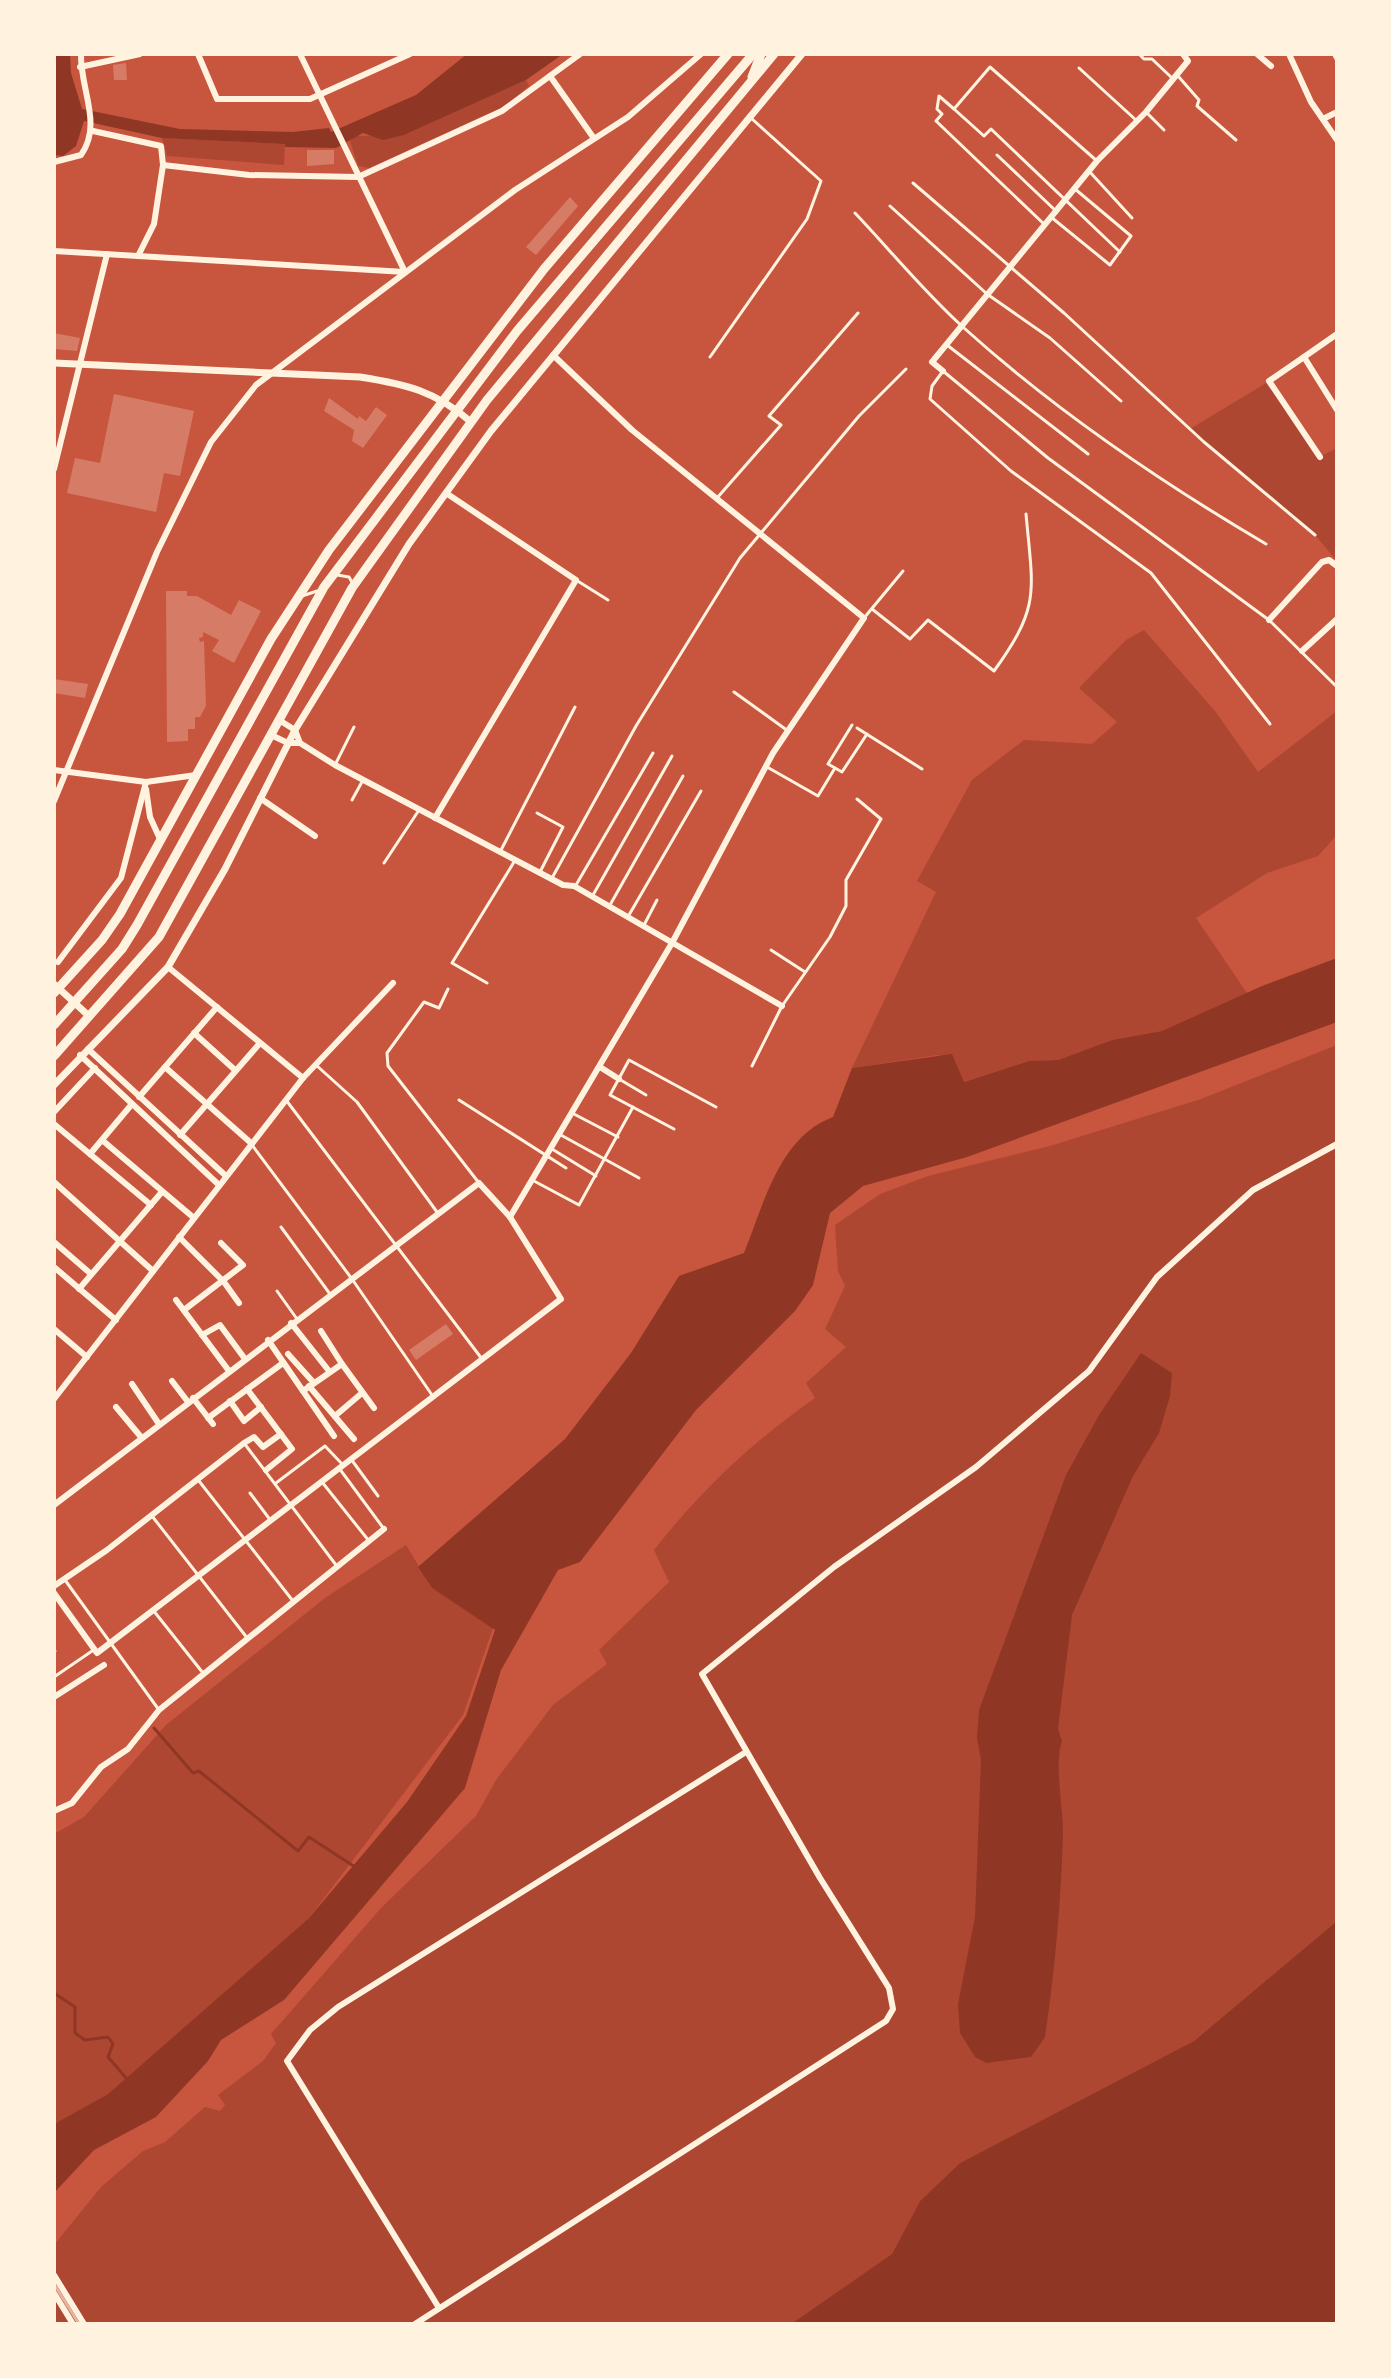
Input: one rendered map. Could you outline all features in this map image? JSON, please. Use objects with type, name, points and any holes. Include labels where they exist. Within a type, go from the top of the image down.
[{"type":"main road","points":[[56,988],[112,927],[296,599],[363,502],[504,320],[728,54]]},
{"type":"main road","points":[[54,1025],[122,949],[137,925],[324,587],[517,331],[753,54]]},
{"type":"main road","points":[[749,84],[761,54]]},
{"type":"main road","points":[[54,1056],[159,937],[352,588],[471,422],[774,54]]},
{"type":"main road","points":[[504,320],[517,331]]},
{"type":"street","points":[[54,162],[81,155],[93,131],[80,67],[81,54]]},
{"type":"street","points":[[80,67],[140,54]]},
{"type":"street","points":[[198,54],[217,99],[310,99],[410,54]]},
{"type":"street","points":[[300,54],[405,272]]},
{"type":"street","points":[[393,54],[397,62]]},
{"type":"street","points":[[163,165],[249,175],[358,177],[502,111],[580,54]]},
{"type":"street","points":[[54,801],[132,605],[211,442],[269,374],[593,137],[628,117],[701,54]]},
{"type":"street","points":[[54,1085],[168,967],[198,919],[295,730],[409,544],[446,493],[553,355],[802,54]]},
{"type":"street","points":[[1289,54],[1311,102],[1337,140]]},
{"type":"street","points":[[943,371],[932,362],[1097,161],[1176,78],[1188,61],[1185,55]]},
{"type":"street","points":[[1259,55],[1271,66]]},
{"type":"street","points":[[550,76],[593,137]]},
{"type":"street","points":[[1323,119],[1337,112]]},
{"type":"street","points":[[93,131],[161,146],[163,165],[154,224],[138,256]]},
{"type":"street","points":[[54,251],[405,272]]},
{"type":"street","points":[[54,469],[107,254]]},
{"type":"street","points":[[1320,457],[1269,381],[1337,334]]},
{"type":"street","points":[[510,1217],[672,943],[766,767],[864,618],[632,430],[553,355]]},
{"type":"street","points":[[1304,357],[1337,410]]},
{"type":"street","points":[[54,363],[360,377],[409,384],[443,399],[471,422]]},
{"type":"street","points":[[435,818],[576,580],[446,493]]},
{"type":"street","points":[[1269,620],[1322,562],[1329,560],[1337,566]]},
{"type":"street","points":[[1302,651],[1337,619]]},
{"type":"street","points":[[279,720],[295,730],[300,743]]},
{"type":"street","points":[[271,735],[288,743],[300,743],[419,810],[575,887],[782,1006]]},
{"type":"street","points":[[54,770],[146,782],[196,775]]},
{"type":"street","points":[[146,782],[148,809],[160,840]]},
{"type":"street","points":[[58,962],[121,878],[146,782]]},
{"type":"street","points":[[260,798],[315,836]]},
{"type":"street","points":[[168,967],[303,1078]]},
{"type":"street","points":[[54,1399],[57,1388],[87,1357],[303,1078],[393,983]]},
{"type":"street","points":[[56,988],[89,1016]]},
{"type":"street","points":[[139,1097],[217,1007]]},
{"type":"street","points":[[194,1033],[235,1070]]},
{"type":"street","points":[[180,1135],[260,1043]]},
{"type":"street","points":[[88,1049],[226,1176]]},
{"type":"street","points":[[80,1055],[219,1185]]},
{"type":"street","points":[[54,1112],[102,1061]]},
{"type":"street","points":[[165,1067],[251,1143]]},
{"type":"street","points":[[600,1067],[619,1079]]},
{"type":"street","points":[[90,1154],[132,1104]]},
{"type":"street","points":[[54,1124],[151,1205]]},
{"type":"street","points":[[102,1140],[194,1218]]},
{"type":"street","points":[[415,2324],[886,2021],[893,2009],[889,1988],[704,1680],[705,1668],[834,1567],[976,1467],[1021,1431],[1089,1371],[1173,1261],[1253,1190],[1337,1144]]},
{"type":"street","points":[[54,1182],[153,1271]]},
{"type":"street","points":[[54,1505],[479,1183],[510,1217],[561,1299],[96,1651],[54,1593]]},
{"type":"street","points":[[79,1289],[161,1193]]},
{"type":"street","points":[[179,1237],[224,1282],[239,1303]]},
{"type":"street","points":[[54,1242],[91,1274]]},
{"type":"street","points":[[184,1310],[243,1265],[221,1243]]},
{"type":"street","points":[[54,1267],[116,1320]]},
{"type":"street","points":[[176,1300],[229,1371]]},
{"type":"street","points":[[294,1321],[329,1371]]},
{"type":"street","points":[[202,1335],[220,1325],[245,1359]]},
{"type":"street","points":[[54,1329],[87,1357]]},
{"type":"street","points":[[321,1331],[374,1408]]},
{"type":"street","points":[[268,1340],[283,1363],[309,1387],[354,1439]]},
{"type":"street","points":[[288,1354],[334,1436]]},
{"type":"street","points":[[172,1381],[210,1421],[230,1401],[283,1363]]},
{"type":"street","points":[[309,1387],[342,1364]]},
{"type":"street","points":[[132,1384],[159,1424]]},
{"type":"street","points":[[247,1389],[292,1449],[266,1470]]},
{"type":"street","points":[[335,1416],[362,1393]]},
{"type":"street","points":[[230,1401],[244,1421],[261,1407]]},
{"type":"street","points":[[116,1407],[141,1437]]},
{"type":"street","points":[[54,1586],[107,1550],[150,1513],[244,1443],[254,1437],[263,1447],[281,1434]]},
{"type":"street","points":[[54,1811],[72,1803],[101,1767],[128,1749],[159,1710],[384,1529]]},
{"type":"street","points":[[54,1697],[104,1665]]},
{"type":"street","points":[[439,2308],[287,2061],[310,2030],[338,2007],[746,1752]]},
{"type":"street","points":[[54,2275],[84,2324]]},
{"type":"street","points":[[54,2293],[73,2324]]},
{"type":"lane","points":[[1139,54],[1144,59],[1152,59],[1176,78],[1199,100],[1197,106],[1236,140]]},
{"type":"lane","points":[[954,109],[990,67],[1097,161]]},
{"type":"lane","points":[[1079,68],[1137,121]]},
{"type":"lane","points":[[1045,225],[936,121],[942,114],[937,109],[939,96],[984,136],[991,129],[1120,252]]},
{"type":"lane","points":[[1146,112],[1164,130]]},
{"type":"lane","points":[[710,357],[807,219],[821,181],[748,116]]},
{"type":"lane","points":[[997,155],[1054,214],[1110,265],[1131,236],[1075,189]]},
{"type":"lane","points":[[1089,171],[1132,218]]},
{"type":"lane","points":[[913,183],[1315,535]]},
{"type":"lane","points":[[890,206],[987,294],[1050,338],[1121,401]]},
{"type":"lane","points":[[855,213],[962,326],[1091,432],[1165,485],[1266,544]]},
{"type":"lane","points":[[717,498],[781,425],[769,416],[858,313]]},
{"type":"lane","points":[[947,345],[1088,454]]},
{"type":"lane","points":[[552,878],[636,726],[740,558],[859,416],[906,369]]},
{"type":"lane","points":[[1270,724],[1151,573],[1011,471],[930,399],[932,386],[943,371],[1048,458],[1269,620],[1337,687]]},
{"type":"lane","points":[[872,609],[910,639],[928,620],[994,671],[1023,629],[1030,611],[1026,514]]},
{"type":"lane","points":[[864,618],[903,571]]},
{"type":"lane","points":[[333,576],[349,577],[352,588]]},
{"type":"lane","points":[[576,580],[608,600]]},
{"type":"lane","points":[[296,599],[324,587]]},
{"type":"lane","points":[[734,692],[788,731]]},
{"type":"lane","points":[[500,852],[575,707]]},
{"type":"lane","points":[[852,725],[828,764],[842,772],[867,734]]},
{"type":"lane","points":[[335,765],[354,727]]},
{"type":"lane","points":[[857,728],[922,769]]},
{"type":"lane","points":[[575,887],[653,753]]},
{"type":"lane","points":[[592,897],[672,756]]},
{"type":"lane","points":[[766,767],[818,796],[835,768]]},
{"type":"lane","points":[[609,907],[683,776]]},
{"type":"lane","points":[[352,800],[363,780]]},
{"type":"lane","points":[[627,918],[701,791]]},
{"type":"lane","points":[[752,1066],[782,1006],[846,906],[846,880],[881,819],[857,799]]},
{"type":"lane","points":[[384,863],[419,810]]},
{"type":"lane","points":[[537,813],[563,827],[540,872]]},
{"type":"lane","points":[[487,983],[452,963],[517,859]]},
{"type":"lane","points":[[643,927],[657,900]]},
{"type":"lane","points":[[771,950],[805,972]]},
{"type":"lane","points":[[448,989],[439,1008],[424,1002],[387,1053],[388,1066],[479,1183]]},
{"type":"lane","points":[[674,1129],[610,1095],[629,1060],[716,1107]]},
{"type":"lane","points":[[316,1065],[357,1102],[439,1215]]},
{"type":"lane","points":[[619,1079],[646,1095]]},
{"type":"lane","points":[[286,1100],[483,1360]]},
{"type":"lane","points":[[459,1100],[566,1168]]},
{"type":"lane","points":[[534,1181],[579,1205],[633,1107]]},
{"type":"lane","points":[[572,1113],[618,1137]]},
{"type":"lane","points":[[559,1134],[639,1178]]},
{"type":"lane","points":[[251,1143],[352,1279],[434,1398]]},
{"type":"lane","points":[[552,1149],[597,1176]]},
{"type":"lane","points":[[281,1227],[330,1294]]},
{"type":"lane","points":[[277,1291],[294,1321]]},
{"type":"lane","points":[[244,1443],[293,1504],[338,1568]]},
{"type":"lane","points":[[276,1483],[325,1446],[384,1529]]},
{"type":"lane","points":[[351,1459],[378,1496]]},
{"type":"lane","points":[[196,1478],[294,1602]]},
{"type":"lane","points":[[322,1482],[369,1541]]},
{"type":"lane","points":[[250,1493],[271,1521]]},
{"type":"lane","points":[[150,1513],[248,1639]]},
{"type":"lane","points":[[64,1578],[159,1710]]},
{"type":"lane","points":[[153,1610],[204,1674]]},
{"type":"lane","points":[[54,1677],[96,1651]]},
{"type":"shaded area","points":[[54,54],[70,54],[71,73],[82,109],[180,129],[293,132],[329,128],[331,132],[416,95],[467,54],[563,54],[526,80],[404,135],[383,140],[363,133],[336,148],[285,147],[285,144],[162,138],[84,121],[76,146],[63,156],[54,155]]},
{"type":"shaded area","points":[[526,80],[529,86],[505,106],[369,168],[358,166],[350,141],[355,136],[404,135]]},
{"type":"shaded area","points":[[162,138],[285,144],[284,165],[167,156]]},
{"type":"shaded area","points":[[1266,383],[1319,457],[1337,448],[1337,561],[1315,535],[1190,429]]},
{"type":"shaded area","points":[[1144,630],[1215,711],[1258,772],[1337,711],[1337,835],[1318,856],[1267,873],[1196,918],[1247,993],[1162,1031],[1112,1040],[1058,1060],[1029,1061],[963,1082],[938,1055],[852,1068],[936,892],[917,881],[972,780],[1024,740],[1092,744],[1117,722],[1079,688],[1126,640]]},
{"type":"shaded area","points":[[1337,958],[1337,1022],[967,1157],[863,1186],[830,1213],[813,1285],[795,1311],[696,1410],[580,1562],[558,1570],[501,1670],[465,1788],[284,2000],[221,2040],[208,2061],[156,2117],[94,2150],[54,2193],[54,2124],[108,2094],[309,1918],[407,1802],[466,1716],[495,1630],[432,1588],[418,1567],[565,1439],[631,1353],[679,1276],[744,1253],[786,1156],[814,1127],[833,1117],[852,1068],[952,1054],[964,1082],[1029,1061],[1058,1060],[1112,1040],[1162,1031],[1262,986]]},
{"type":"shaded area","points":[[1337,1045],[1337,1921],[1194,2041],[960,2163],[920,2201],[892,2254],[791,2324],[54,2324],[54,2245],[101,2187],[143,2151],[165,2142],[205,2107],[220,2111],[225,2105],[218,2095],[263,2061],[276,2043],[271,2034],[381,1908],[476,1816],[496,1780],[553,1705],[607,1664],[599,1650],[669,1582],[654,1550],[672,1528],[728,1468],[815,1398],[806,1383],[846,1347],[825,1329],[845,1286],[838,1271],[835,1225],[880,1194],[928,1176],[1050,1146],[1201,1099]]},
{"type":"shaded area","points":[[1141,1353],[1172,1373],[1170,1396],[1159,1433],[1133,1476],[1072,1615],[1058,1729],[1062,1741],[1059,1761],[1062,1859],[1045,2037],[1031,2057],[986,2063],[975,2057],[960,2033],[958,2004],[975,1917],[981,1760],[977,1738],[979,1710],[1066,1475],[1099,1415]]},
{"type":"shaded area","points":[[406,1545],[432,1588],[493,1628],[463,1715],[309,1918],[108,2094],[54,2124],[54,1834],[84,1817],[166,1725],[325,1598]]},
{"type":"shaded area","points":[[1337,1921],[1337,2324],[791,2324],[892,2254],[920,2201],[960,2163],[1194,2041]]},
{"type":"building","points":[[126,63],[127,80],[114,80],[113,65]]},
{"type":"building","points":[[307,150],[334,150],[334,164],[307,166]]},
{"type":"building","points":[[570,197],[578,206],[536,255],[526,247]]},
{"type":"building","points":[[54,333],[80,338],[77,351],[54,349]]},
{"type":"building","points":[[114,394],[194,411],[180,476],[164,473],[156,512],[67,493],[75,458],[100,463]]},
{"type":"building","points":[[329,398],[358,419],[359,416],[366,421],[376,407],[387,415],[363,448],[352,441],[354,430],[324,411]]},
{"type":"building","points":[[166,591],[187,591],[187,596],[197,596],[231,615],[239,600],[261,611],[234,663],[212,651],[219,640],[203,632],[203,637],[199,638],[200,642],[204,641],[206,706],[200,717],[195,717],[195,729],[188,729],[188,741],[167,742]]},
{"type":"building","points":[[54,679],[88,684],[85,698],[54,693]]},
{"type":"building","points":[[446,1324],[453,1334],[416,1360],[409,1350]]},
{"type":"waterway","points":[[154,1728],[193,1773],[199,1771],[298,1851],[309,1837],[355,1867]]},
{"type":"waterway","points":[[54,1993],[75,2007],[75,2033],[85,2040],[108,2037],[113,2044],[108,2057],[127,2079]]},
{"type":"railway","points":[[54,2284],[79,2324]]}]
